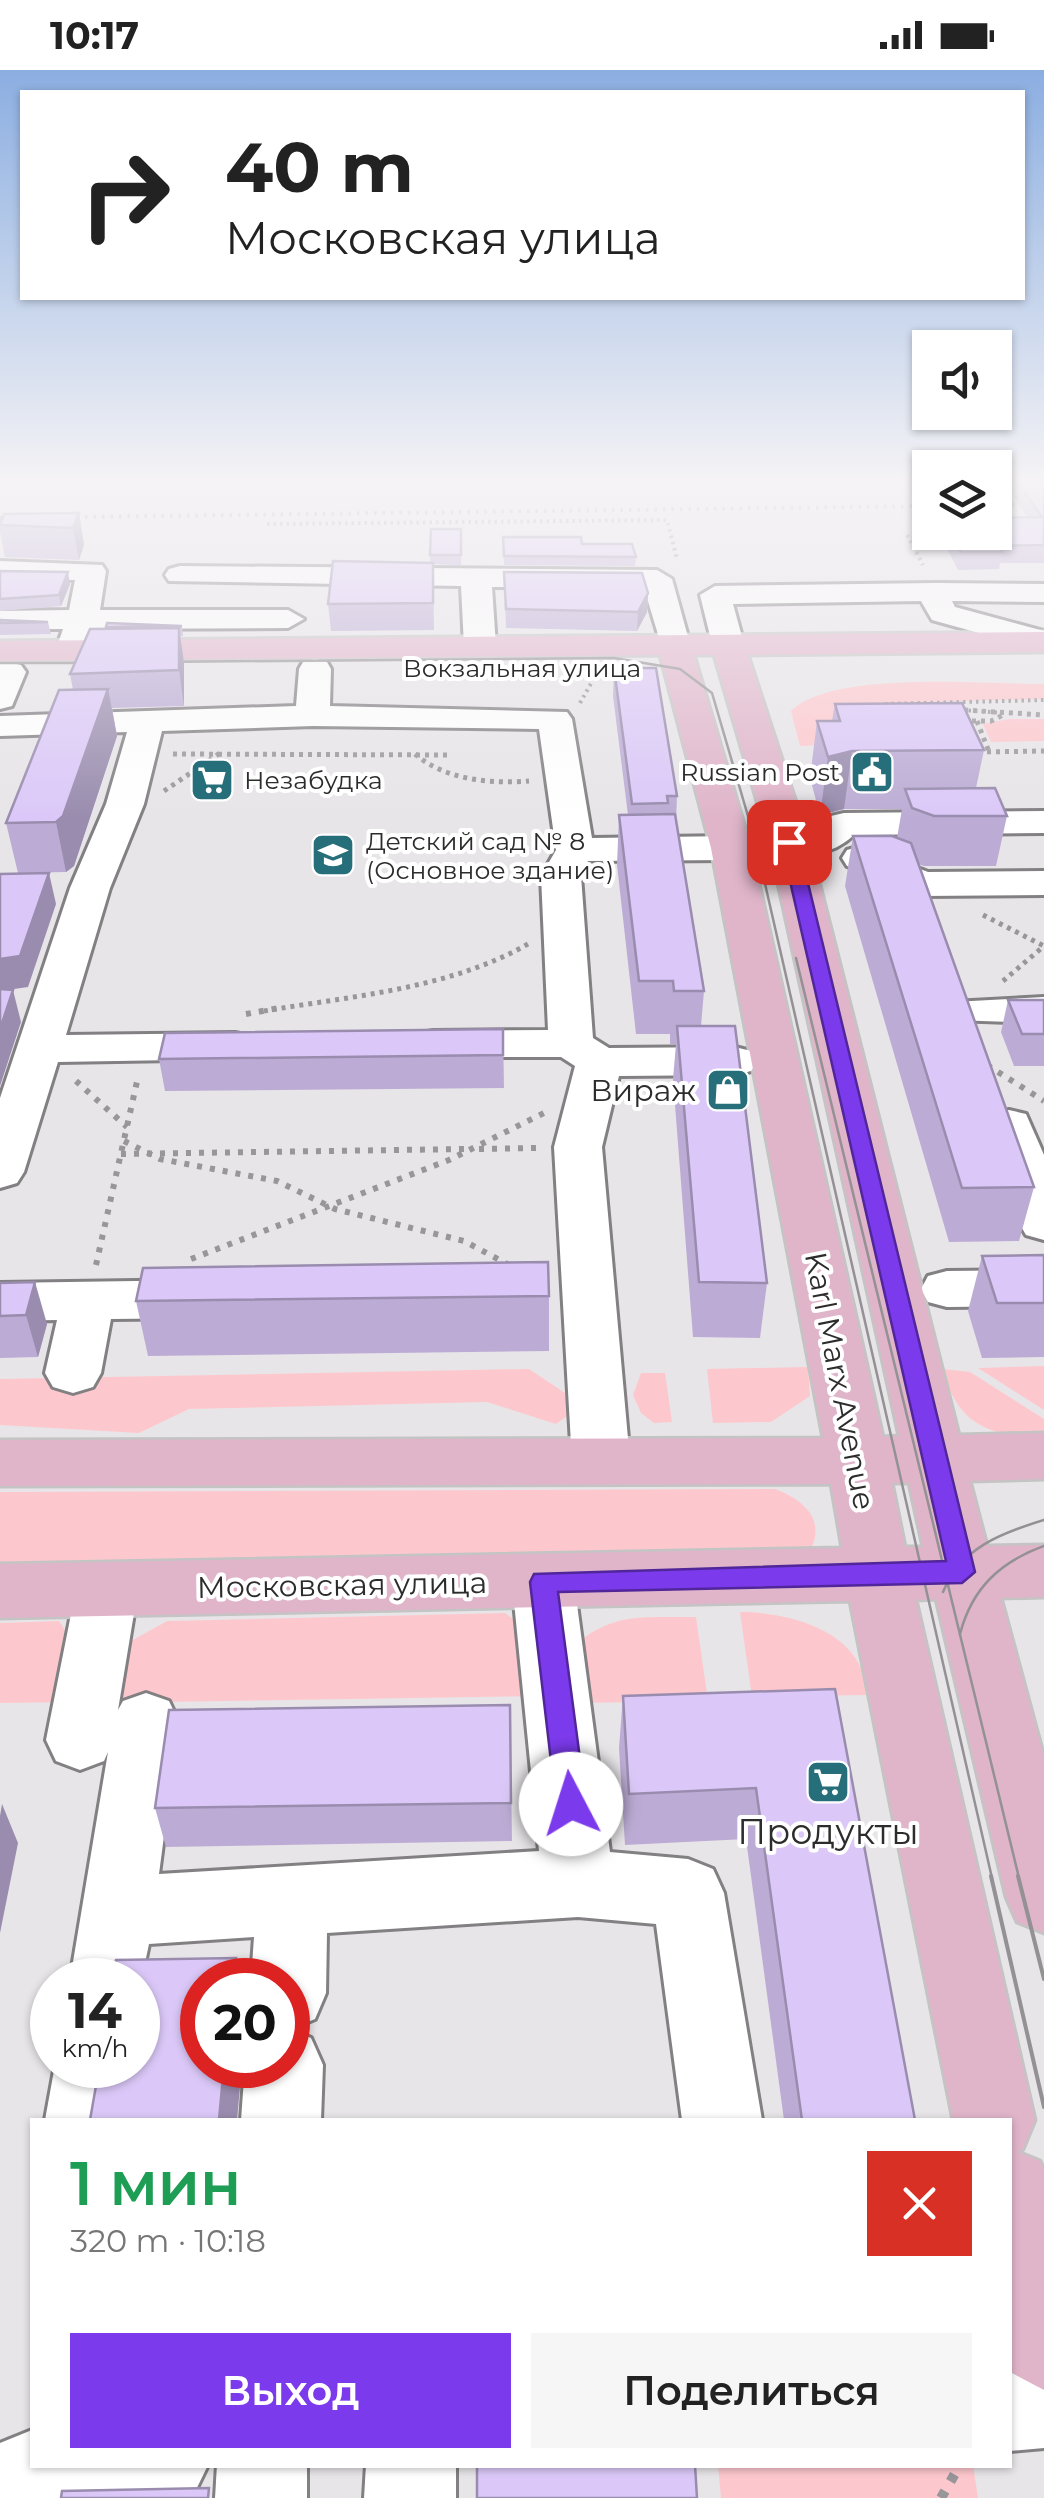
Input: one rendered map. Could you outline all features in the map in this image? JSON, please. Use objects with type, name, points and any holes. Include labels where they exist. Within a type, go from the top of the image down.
[{"type":"main road","name":"Вокзальная улица","points":[[2,674],[77,635],[480,646],[681,668]]},
{"type":"main road","name":"Вокзальная улица","points":[[2,674],[627,668],[665,676],[731,655],[1044,642]]},
{"type":"main road","name":"Вокзальная улица","points":[[731,655],[1044,664]]},
{"type":"main road","points":[[731,655],[807,842],[935,1458],[1044,1897]]},
{"type":"main road","name":"Karl Marx Avenue","points":[[681,668],[731,848],[836,1351],[876,1577],[994,2118]]},
{"type":"main road","points":[[0,1464],[855,1461],[1044,1456]]},
{"type":"main road","name":"Московская улица","points":[[0,1591],[1044,1571]]},
{"type":"main road","points":[[1012,2201],[1044,2345]]},
{"type":"lane","points":[[77,635],[86,591]]},
{"type":"lane","points":[[477,591],[480,646]]},
{"type":"lane","points":[[660,591],[681,668]]},
{"type":"lane","points":[[731,655],[715,595],[781,591]]},
{"type":"lane","points":[[933,591],[943,613],[1044,642]]},
{"type":"lane","points":[[0,620],[77,635],[288,618]]},
{"type":"lane","points":[[314,716],[315,669]]},
{"type":"lane","points":[[0,726],[143,738],[262,719],[314,716],[555,719],[567,776],[575,850],[561,876],[564,925],[585,1052],[578,1147],[557,1294],[601,1462]]},
{"type":"lane","points":[[0,1172],[39,1049],[34,1004],[72,888],[125,804],[143,738]]},
{"type":"lane","points":[[807,842],[844,824],[1044,822]]},
{"type":"lane","points":[[807,842],[928,902],[1044,883]]},
{"type":"lane","points":[[575,850],[731,848]]},
{"type":"lane","points":[[1044,1010],[973,1025],[1044,1222]]},
{"type":"lane","points":[[397,1044],[736,1061]]},
{"type":"lane","points":[[39,1049],[280,1046]]},
{"type":"lane","points":[[946,1289],[1044,1288]]},
{"type":"lane","points":[[0,1302],[262,1298]]},
{"type":"lane","points":[[73,1373],[88,1300]]},
{"type":"lane","points":[[543,1582],[564,1726],[578,1884]]},
{"type":"lane","points":[[80,1740],[107,1589]]},
{"type":"lane","points":[[110,1958],[146,1722]]},
{"type":"lane","points":[[117,1911],[292,1904],[578,1884],[688,1893],[722,2118]]},
{"type":"lane","points":[[290,1958],[292,1904]]},
{"type":"lane","points":[[85,2118],[90,2088]]},
{"type":"lane","points":[[281,2118],[283,2088]]},
{"type":"lane","points":[[1012,2407],[1044,2404]]},
{"type":"lane","points":[[31,2479],[134,2468]]},
{"type":"lane","points":[[261,2498],[262,2468]]},
{"type":"lane","points":[[410,2498],[411,2468]]},
{"type":"path","points":[[880,704],[1044,700]]},
{"type":"path","points":[[950,712],[975,709],[1003,715],[1044,715]]},
{"type":"path","points":[[954,719],[977,721],[1003,715]]},
{"type":"path","points":[[125,804],[160,794],[252,733],[262,719]]},
{"type":"path","points":[[977,721],[990,752]]},
{"type":"path","points":[[143,738],[219,753],[452,755]]},
{"type":"path","points":[[970,752],[1044,751]]},
{"type":"path","points":[[414,754],[427,768],[498,781],[567,776]]},
{"type":"path","points":[[242,1015],[499,961],[541,934],[564,925]]},
{"type":"path","points":[[973,1025],[1044,1101]]},
{"type":"path","points":[[88,1300],[145,1047]]},
{"type":"path","points":[[39,1049],[52,1068],[83,1085],[127,1127]]},
{"type":"path","points":[[176,1264],[474,1149],[536,1120],[585,1052]]},
{"type":"path","points":[[124,1141],[150,1154],[277,1181],[329,1206],[464,1241],[557,1294]]},
{"type":"path","points":[[121,1154],[578,1147]]},
{"type":"path","points":[[941,2498],[958,2468]]},
{"type":"shaded area","points":[[873,684],[1044,684],[1044,699],[876,703],[823,745],[800,746],[791,711],[811,698]]},
{"type":"shaded area","points":[[1044,719],[1044,741],[991,742],[983,724]]},
{"type":"shaded area","points":[[1044,1366],[1044,1410],[978,1368]]},
{"type":"shaded area","points":[[808,1367],[810,1396],[771,1422],[713,1423],[707,1369]]},
{"type":"shaded area","points":[[529,1369],[568,1395],[570,1414],[556,1424],[487,1402],[189,1409],[139,1433],[0,1425],[0,1379]]},
{"type":"shaded area","points":[[942,1369],[970,1372],[1044,1419],[1044,1442],[978,1424],[958,1404]]},
{"type":"shaded area","points":[[641,1373],[665,1373],[672,1422],[654,1423],[641,1413],[633,1395]]},
{"type":"shaded area","points":[[775,1489],[796,1499],[810,1514],[816,1532],[808,1554],[0,1568],[0,1492]]},
{"type":"shaded area","points":[[740,1612],[790,1618],[837,1639],[859,1664],[867,1695],[752,1697]]},
{"type":"shaded area","points":[[505,1613],[520,1624],[543,1696],[101,1703],[124,1645],[167,1621]]},
{"type":"shaded area","points":[[696,1617],[708,1701],[576,1703],[581,1640],[622,1620]]},
{"type":"shaded area","points":[[59,1621],[73,1643],[69,1702],[0,1703],[0,1623]]},
{"type":"shaded area","points":[[718,2468],[973,2468],[978,2498],[721,2498]]},
{"type":"building","points":[[0,591],[60,591],[59,595],[0,599]]},
{"type":"building","points":[[329,591],[433,591],[433,603],[328,604]]},
{"type":"building","points":[[505,591],[648,593],[638,612],[506,609]]},
{"type":"building","points":[[0,620],[48,622],[0,623]]},
{"type":"building","points":[[107,623],[182,626],[106,627]]},
{"type":"building","points":[[179,628],[179,670],[70,674],[90,629]]},
{"type":"building","points":[[614,668],[656,668],[677,796],[667,796],[668,803],[632,804]]},
{"type":"building","points":[[108,689],[63,816],[56,822],[6,823],[59,690]]},
{"type":"building","points":[[962,703],[984,750],[852,751],[828,757],[817,721],[840,721],[835,704]]},
{"type":"building","points":[[995,788],[1007,816],[934,816],[912,808],[905,789]]},
{"type":"building","points":[[675,814],[704,991],[674,991],[673,981],[639,981],[619,815]]},
{"type":"building","points":[[853,836],[892,836],[911,843],[1034,1187],[962,1188]]},
{"type":"building","points":[[49,873],[20,956],[0,959],[0,874]]},
{"type":"building","points":[[0,989],[13,990],[0,1029]]},
{"type":"building","points":[[1008,1000],[1044,1000],[1044,1034],[1022,1034]]},
{"type":"building","points":[[677,1026],[735,1026],[767,1283],[699,1282]]},
{"type":"building","points":[[503,1029],[503,1055],[159,1059],[165,1033]]},
{"type":"building","points":[[1044,1255],[1044,1303],[997,1303],[982,1256]]},
{"type":"building","points":[[548,1262],[549,1296],[136,1301],[143,1268]]},
{"type":"building","points":[[35,1282],[26,1315],[0,1316],[0,1283]]},
{"type":"building","points":[[835,1689],[915,2118],[802,2118],[756,1788],[629,1794],[623,1696]]},
{"type":"building","points":[[510,1705],[511,1803],[155,1808],[169,1710]]},
{"type":"building","points":[[160,1959],[180,1959],[180,2088],[222,2088],[219,2118],[90,2118],[96,2088],[160,2088]]},
{"type":"building","points":[[477,2468],[695,2468],[697,2498],[477,2498]]},
{"type":"building","points":[[209,2488],[208,2498],[61,2498],[62,2491]]},
{"type":"tram line","points":[[155,662],[614,658],[680,669],[712,693],[755,840],[992,1878]]},
{"type":"tram line","points":[[0,663],[105,663]]},
{"type":"tram line","points":[[796,958],[948,1583]]},
{"type":"tram line","points":[[948,1583],[960,1564],[984,1544],[1044,1520]]},
{"type":"tram line","points":[[960,1634],[972,1603],[990,1579],[1014,1560],[1044,1546]]},
{"type":"tram line","points":[[943,1592],[948,1583]]},
{"type":"tram line","points":[[948,1583],[1019,1878]]},
{"type":"tram line","points":[[991,1876],[1044,2107]]},
{"type":"tram line","points":[[1018,1876],[1044,1979]]},
{"type":"place","name":"Russian Post","points":[[872,772]]},
{"type":"place","name":"Незабудка","points":[[212,780]]},
{"type":"place","name":"Детский сад № 8 (Основное здание)","points":[[333,855]]},
{"type":"place","name":"Вираж","points":[[728,1090]]},
{"type":"place","name":"Продукты","points":[[828,1782]]},
{"type":"route","points":[[571,1804],[543,1582],[962,1572],[789,842]]}]
